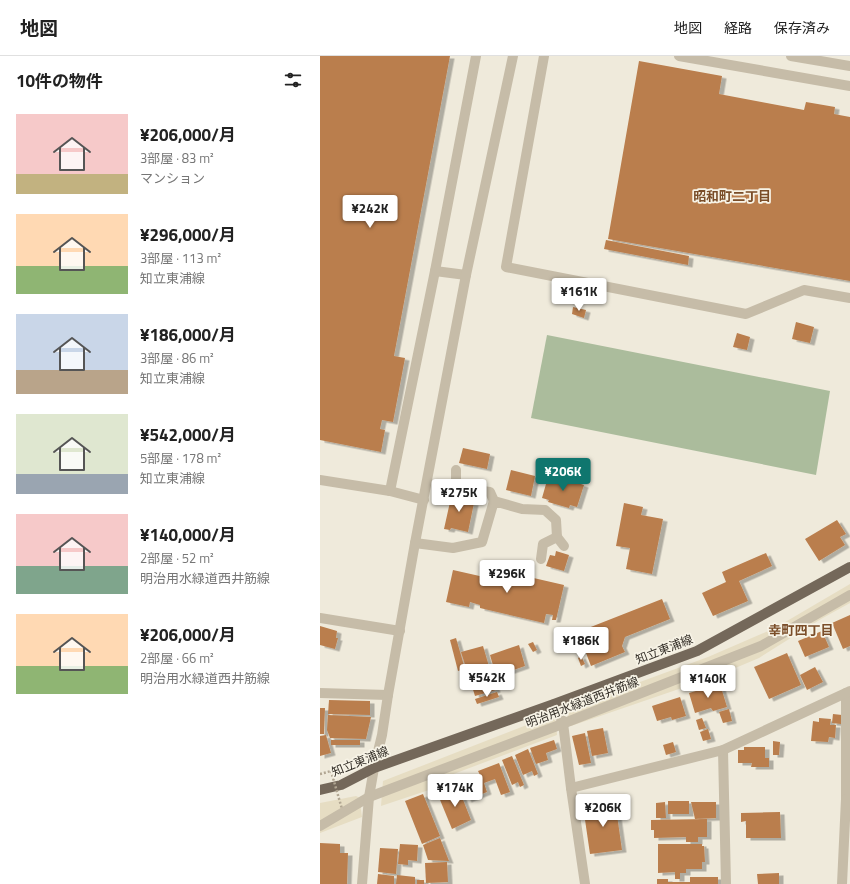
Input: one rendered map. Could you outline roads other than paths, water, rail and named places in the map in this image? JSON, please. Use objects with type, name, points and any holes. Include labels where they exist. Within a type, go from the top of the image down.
[{"type":"main road","name":"知立東浦線","points":[[320,790],[341,785],[374,768],[697,651],[850,567]]},
{"type":"street","points":[[390,492],[476,56]]},
{"type":"street","points":[[362,884],[369,797],[374,768],[382,735],[388,695],[466,275],[513,56]]},
{"type":"street","points":[[544,56],[506,267],[746,314],[804,290],[850,298]]},
{"type":"street","points":[[679,56],[850,86]]},
{"type":"street","points":[[792,56],[850,66]]},
{"type":"street","points":[[435,270],[466,275]]},
{"type":"street","points":[[416,543],[453,548],[482,542],[494,501],[490,492],[460,488],[456,480],[456,470]]},
{"type":"street","points":[[320,480],[390,492],[424,500]]},
{"type":"street","points":[[494,501],[522,509],[545,510],[556,520],[557,537],[564,546]]},
{"type":"street","points":[[541,559],[543,544],[557,537]]},
{"type":"street","name":"明治用水緑道西井筋線","points":[[320,826],[369,797],[563,724],[761,646],[850,595]]},
{"type":"street","points":[[320,618],[400,631]]},
{"type":"street","points":[[570,788],[723,750],[848,692],[848,799],[842,884]]},
{"type":"street","points":[[320,693],[388,695]]},
{"type":"street","points":[[554,704],[563,724],[570,788],[585,884]]},
{"type":"street","points":[[723,750],[726,884]]},
{"type":"district","name":"昭和町二丁目","points":[[732,196]]},
{"type":"district","name":"幸町四丁目","points":[[801,630]]}]
